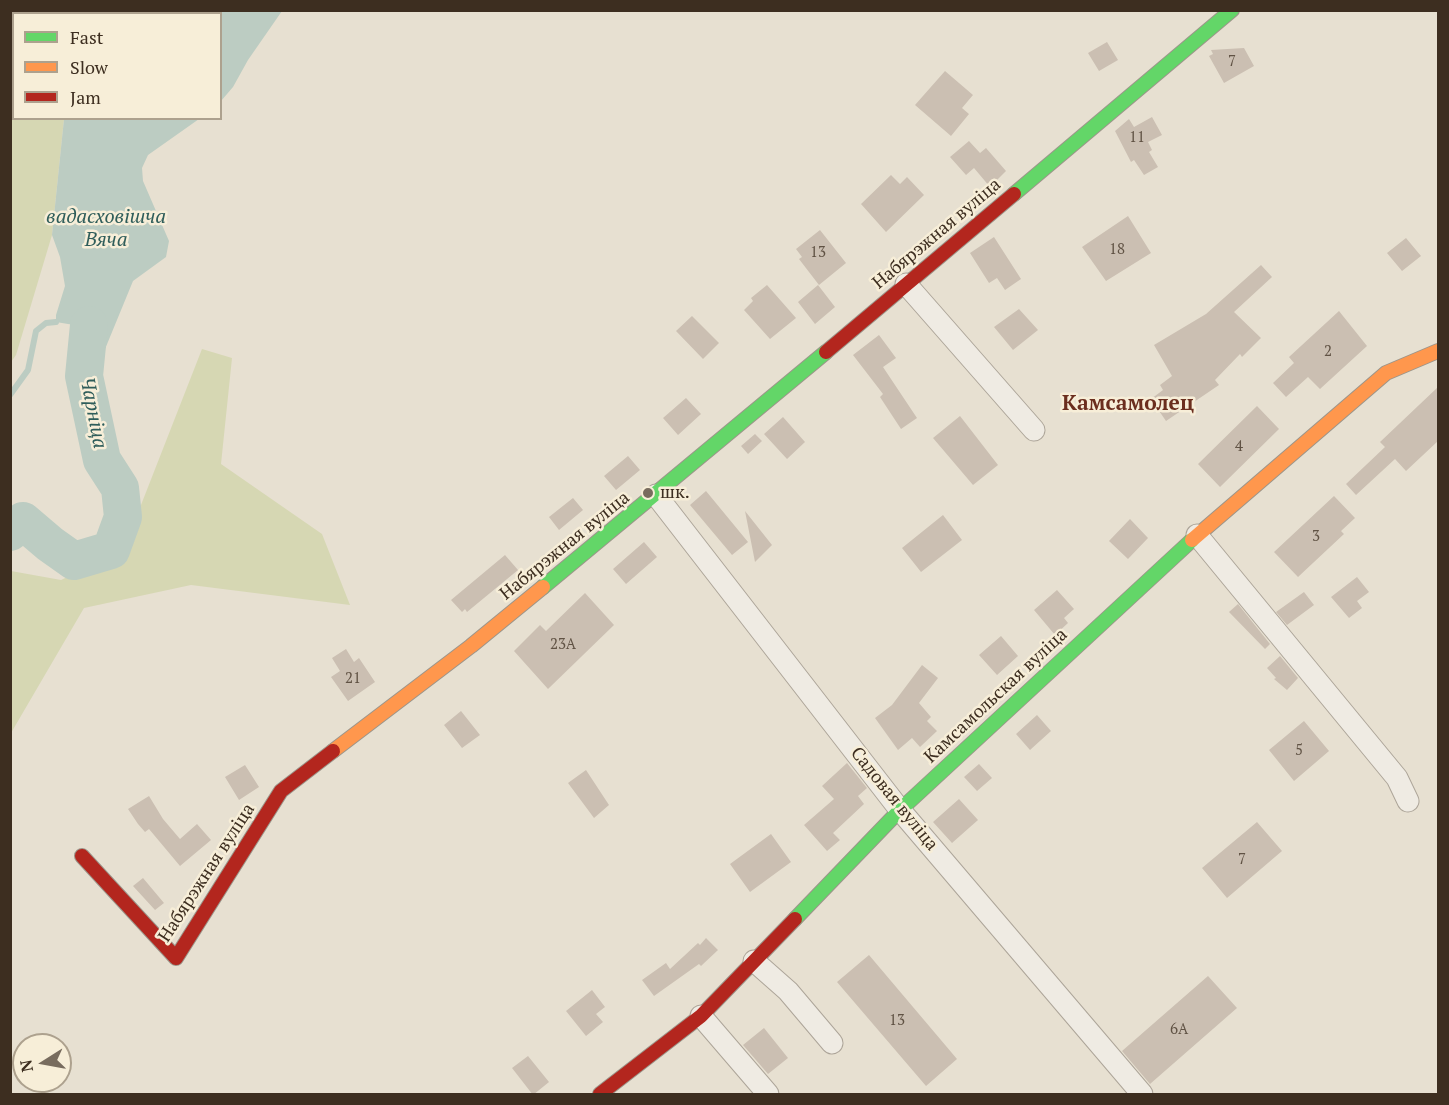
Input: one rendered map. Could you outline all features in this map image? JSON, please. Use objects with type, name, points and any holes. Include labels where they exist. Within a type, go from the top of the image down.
[{"type":"street","name":"Набярэжная вуліца","points":[[82,856],[176,958],[281,791],[471,646],[656,495],[1232,10]]},
{"type":"street","points":[[906,284],[1034,430]]},
{"type":"street","name":"Камсамольская вуліца","points":[[600,1095],[701,1016],[900,810],[1197,535],[1386,373],[1438,351]]},
{"type":"street","name":"Садовая вуліца","points":[[656,495],[900,810],[1142,1095]]},
{"type":"street","points":[[1197,535],[1397,778],[1408,801]]},
{"type":"street","points":[[754,961],[788,991],[832,1043]]},
{"type":"street","points":[[701,1016],[768,1095]]},
{"type":"green space","points":[[11,11],[79,11],[12,12],[12,120],[64,120],[52,235],[16,355],[11,362]]},
{"type":"green space","points":[[202,349],[232,358],[221,464],[322,534],[350,605],[191,585],[84,608],[11,733],[11,571],[61,580],[123,551]]},
{"type":"water","points":[[79,10],[282,11],[248,60],[233,87],[222,100],[222,12],[79,12]]},
{"type":"water","name":"вадасховішча Вяча","points":[[64,120],[198,120],[148,155],[142,168],[143,181],[169,241],[166,257],[133,281],[103,354],[95,367],[84,376],[79,335],[74,325],[56,322],[65,286],[60,257],[52,235]]},
{"type":"building","points":[[1107,42],[1118,60],[1099,71],[1088,53]]},
{"type":"building","points":[[1244,48],[1254,66],[1224,83],[1209,56],[1213,54],[1211,50]]},
{"type":"building","points":[[945,71],[973,95],[962,108],[969,114],[951,136],[915,105]]},
{"type":"building","points":[[1152,117],[1162,135],[1148,142],[1152,150],[1149,152],[1158,167],[1144,175],[1134,160],[1131,162],[1115,131],[1129,119],[1134,127]]},
{"type":"building","points":[[969,141],[980,153],[986,148],[1006,171],[990,187],[974,168],[966,175],[950,157]]},
{"type":"building","points":[[891,175],[900,184],[907,177],[924,195],[886,232],[861,204]]},
{"type":"building","points":[[1128,216],[1151,253],[1106,281],[1082,247]]},
{"type":"building","points":[[820,230],[846,263],[819,285],[799,259],[802,257],[796,249]]},
{"type":"building","points":[[994,237],[1021,279],[1005,290],[997,278],[989,283],[970,253]]},
{"type":"building","points":[[1406,238],[1421,256],[1402,271],[1387,253]]},
{"type":"building","points":[[1261,265],[1272,277],[1234,312],[1261,338],[1242,357],[1240,354],[1215,380],[1219,385],[1166,421],[1151,399],[1163,390],[1160,385],[1172,376],[1154,345],[1206,314]]},
{"type":"building","points":[[767,285],[796,318],[770,339],[744,310],[753,301],[751,298]]},
{"type":"building","points":[[818,285],[835,307],[815,324],[798,302]]},
{"type":"building","points":[[1019,309],[1038,330],[1013,350],[994,327]]},
{"type":"building","points":[[1339,311],[1367,346],[1320,389],[1308,377],[1286,397],[1273,383],[1294,363],[1289,357]]},
{"type":"building","points":[[692,316],[719,343],[703,359],[676,331]]},
{"type":"building","points":[[879,335],[896,358],[883,367],[917,418],[901,429],[880,397],[883,394],[853,355]]},
{"type":"building","points":[[1438,387],[1438,441],[1406,471],[1395,459],[1356,495],[1346,484],[1385,447],[1380,442]]},
{"type":"building","points":[[686,398],[701,414],[678,435],[663,418]]},
{"type":"building","points":[[1257,406],[1279,429],[1220,487],[1198,464]]},
{"type":"building","points":[[960,416],[998,465],[973,485],[933,438]]},
{"type":"building","points":[[783,417],[805,442],[787,459],[764,434]]},
{"type":"building","points":[[755,434],[762,441],[748,454],[741,446]]},
{"type":"building","points":[[628,456],[640,470],[616,490],[604,476]]},
{"type":"building","points":[[706,491],[748,542],[732,555],[690,505]]},
{"type":"building","points":[[1334,496],[1355,518],[1341,531],[1344,534],[1298,577],[1274,552]]},
{"type":"building","points":[[573,498],[583,510],[559,530],[549,517]]},
{"type":"building","points":[[745,511],[772,545],[755,562]]},
{"type":"building","points":[[943,515],[962,540],[921,572],[902,548]]},
{"type":"building","points":[[1130,519],[1148,538],[1128,559],[1109,541]]},
{"type":"building","points":[[644,542],[657,557],[626,584],[613,569]]},
{"type":"building","points":[[505,555],[518,570],[467,612],[465,609],[462,612],[451,600]]},
{"type":"building","points":[[1357,577],[1369,592],[1357,601],[1362,608],[1349,618],[1331,597]]},
{"type":"building","points":[[1057,590],[1074,609],[1064,618],[1068,623],[1055,635],[1034,610]]},
{"type":"building","points":[[1304,592],[1314,605],[1287,625],[1276,612]]},
{"type":"building","points":[[585,593],[614,625],[548,689],[514,651],[540,625],[546,631]]},
{"type":"building","points":[[1238,604],[1270,644],[1265,649],[1229,612]]},
{"type":"building","points":[[1001,636],[1018,656],[997,675],[979,655]]},
{"type":"building","points":[[346,649],[354,662],[359,658],[375,682],[348,701],[331,677],[340,671],[332,658]]},
{"type":"building","points":[[1280,656],[1298,678],[1287,690],[1274,679],[1276,678],[1267,668]]},
{"type":"building","points":[[922,665],[938,678],[919,703],[931,717],[927,721],[937,731],[920,747],[912,738],[898,750],[875,718],[892,705]]},
{"type":"building","points":[[461,711],[480,735],[462,748],[444,725]]},
{"type":"building","points":[[1037,715],[1051,731],[1030,750],[1016,734]]},
{"type":"building","points":[[1304,721],[1329,751],[1294,781],[1269,750]]},
{"type":"building","points":[[847,763],[867,788],[858,796],[864,804],[833,833],[840,840],[827,851],[804,825],[834,799],[822,786]]},
{"type":"building","points":[[979,764],[992,778],[977,791],[964,777]]},
{"type":"building","points":[[245,765],[259,787],[239,800],[225,777]]},
{"type":"building","points":[[586,770],[609,805],[594,818],[568,783]]},
{"type":"building","points":[[149,796],[163,819],[180,839],[197,824],[211,840],[180,866],[149,829],[145,832],[128,809]]},
{"type":"building","points":[[959,799],[978,820],[952,843],[933,822]]},
{"type":"building","points":[[1257,822],[1282,851],[1227,898],[1202,868]]},
{"type":"building","points":[[771,834],[791,862],[750,892],[730,864]]},
{"type":"building","points":[[143,878],[164,903],[155,910],[133,886]]},
{"type":"building","points":[[706,938],[718,950],[701,966],[699,964],[654,996],[642,980],[666,963],[670,969]]},
{"type":"building","points":[[869,955],[957,1059],[926,1086],[837,982]]},
{"type":"building","points":[[1208,976],[1237,1008],[1150,1084],[1122,1051]]},
{"type":"building","points":[[592,990],[605,1007],[596,1014],[603,1022],[586,1036],[566,1011]]},
{"type":"building","points":[[764,1028],[788,1058],[768,1074],[743,1045]]},
{"type":"building","points":[[528,1056],[549,1082],[533,1095],[512,1068]]},
{"type":"waterway","points":[[10,395],[28,370],[36,331],[46,323],[56,322]]},
{"type":"waterway","name":"Чарніца","points":[[10,532],[23,521],[74,561],[111,550],[123,517],[120,488],[102,460],[84,376],[89,325]]},
{"type":"traffic: fast","points":[[1014,194],[1232,10]]},
{"type":"traffic: fast","points":[[543,587],[826,352]]},
{"type":"traffic: fast","points":[[795,919],[900,810],[1192,540]]},
{"type":"traffic: slow","points":[[1192,540],[1386,373],[1438,351]]},
{"type":"traffic: slow","points":[[333,751],[471,646],[543,587]]},
{"type":"traffic: jam","points":[[826,352],[1014,194]]},
{"type":"traffic: jam","points":[[82,856],[176,958],[281,791],[333,751]]},
{"type":"traffic: jam","points":[[600,1094],[701,1016],[795,919]]},
{"type":"place","name":"шк.","points":[[648,493]]},
{"type":"district","name":"Камсамолец","points":[[1128,404]]}]
